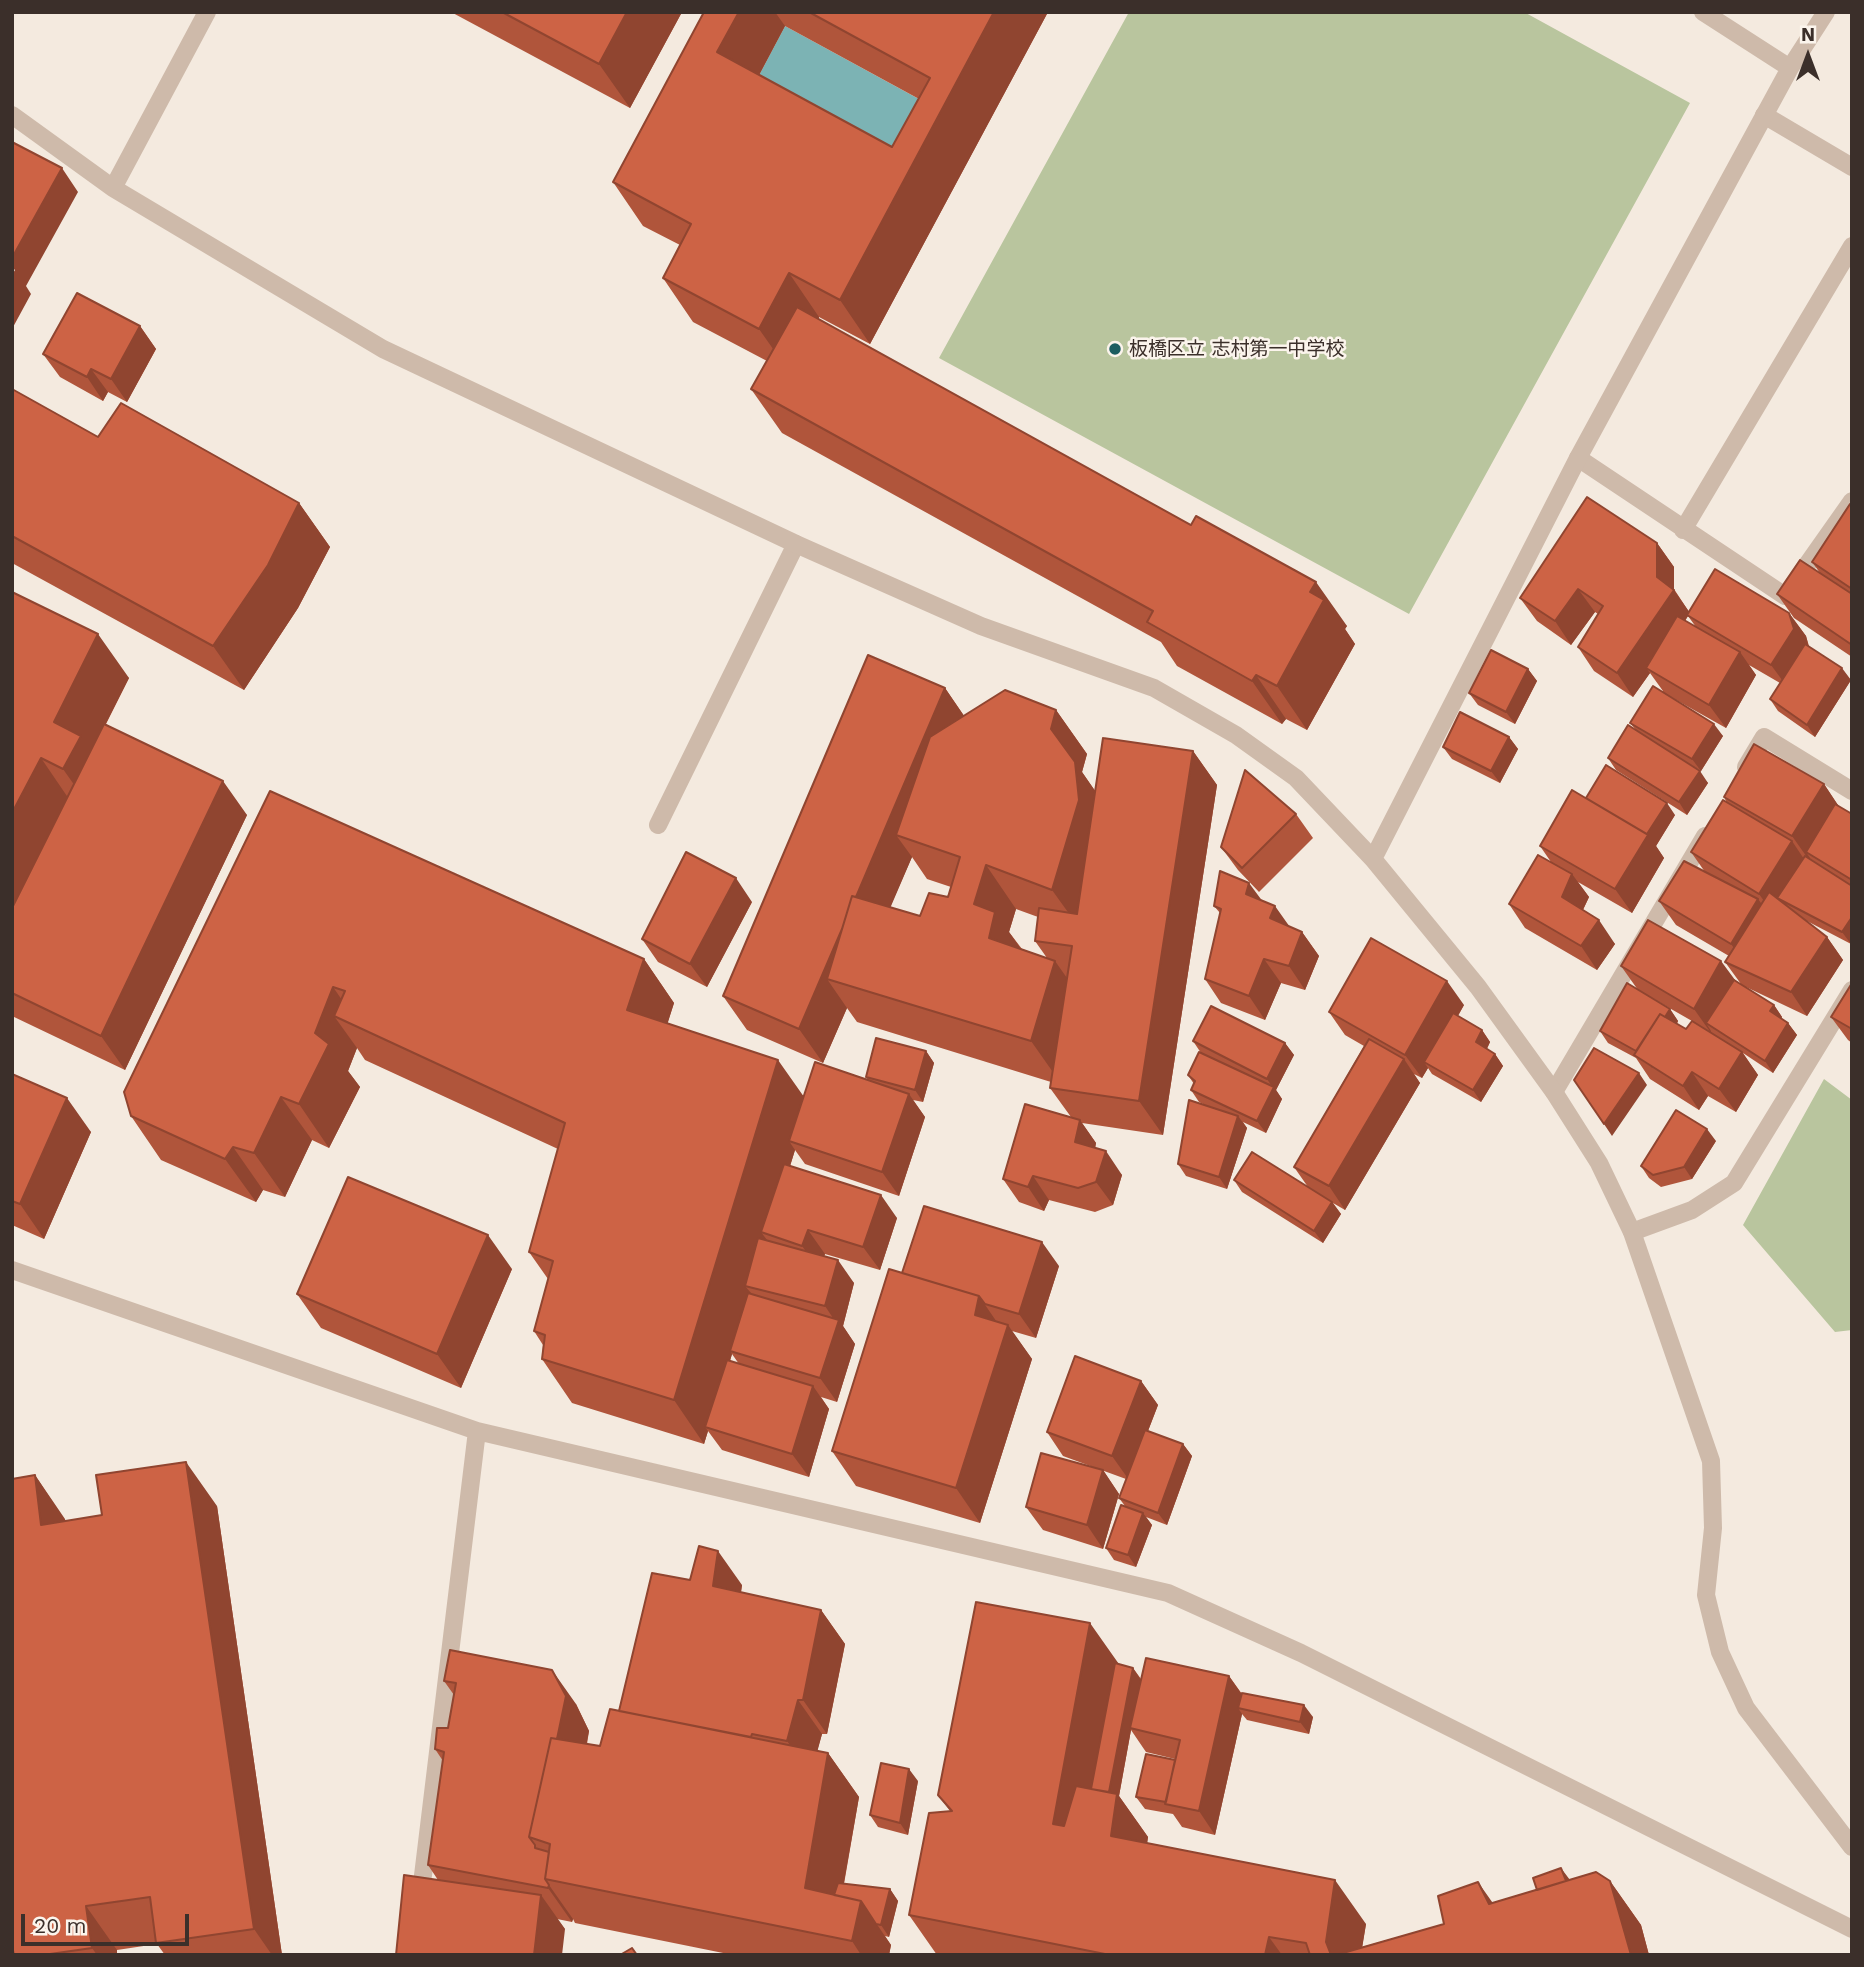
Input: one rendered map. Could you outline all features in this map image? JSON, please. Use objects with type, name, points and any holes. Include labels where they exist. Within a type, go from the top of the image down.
[{"type":"street","points":[[113,188],[207,12]]},
{"type":"street","points":[[1703,12],[1790,68]]},
{"type":"street","points":[[1373,859],[1578,458],[1790,68],[1826,12]]},
{"type":"street","points":[[12,115],[113,188],[383,349],[796,544],[981,626],[1154,688],[1236,735],[1296,778],[1373,859],[1478,987],[1554,1092],[1599,1163],[1632,1232],[1711,1461],[1713,1528],[1706,1595],[1720,1652],[1746,1708],[1852,1847]]},
{"type":"street","points":[[1764,115],[1852,167]]},
{"type":"street","points":[[1683,530],[1852,246]]},
{"type":"street","points":[[1578,458],[1786,596],[1852,501]]},
{"type":"street","points":[[658,825],[796,544]]},
{"type":"street","points":[[1736,785],[1763,737],[1852,791]]},
{"type":"street","points":[[1554,1092],[1715,820]]},
{"type":"street","points":[[1632,1232],[1692,1210],[1734,1183],[1852,990]]},
{"type":"street","points":[[12,1270],[477,1431],[1168,1593],[1301,1653],[1852,1929]]},
{"type":"street","points":[[419,1914],[477,1431]]},
{"type":"green space","points":[[1129,12],[1524,12],[1690,103],[1409,614],[939,358]]},
{"type":"green space","points":[[1824,1079],[1852,1100],[1852,1330],[1835,1332],[1743,1225]]},
{"type":"water","points":[[785,26],[961,122],[923,191],[748,96]]},
{"type":"building","points":[[502,12],[627,12],[599,64]]},
{"type":"building","points":[[704,12],[739,12],[717,52],[892,147],[930,78],[809,12],[994,12],[840,300],[789,273],[759,329],[663,278],[691,224],[613,182]]},
{"type":"building","points":[[12,142],[62,168],[12,258]]},
{"type":"building","points":[[77,293],[140,326],[111,379],[91,369],[87,377],[43,354]]},
{"type":"building","points":[[797,307],[1191,525],[1196,516],[1316,582],[1310,592],[1324,600],[1277,686],[1256,675],[1252,681],[1147,622],[1153,611],[751,389]]},
{"type":"building","points":[[12,389],[98,437],[121,403],[299,503],[268,565],[213,646],[12,536]]},
{"type":"building","points":[[1587,497],[1657,543],[1657,577],[1674,590],[1617,673],[1578,647],[1603,606],[1578,589],[1555,621],[1520,598]]},
{"type":"building","points":[[1850,504],[1852,505],[1852,589],[1812,562]]},
{"type":"building","points":[[1800,560],[1852,594],[1852,645],[1777,594]]},
{"type":"building","points":[[1715,569],[1789,613],[1794,629],[1771,665],[1687,615]]},
{"type":"building","points":[[12,592],[98,634],[54,722],[81,736],[63,769],[41,758],[12,813]]},
{"type":"building","points":[[1677,616],[1740,652],[1709,705],[1646,668]]},
{"type":"building","points":[[1805,644],[1842,668],[1807,725],[1770,699]]},
{"type":"building","points":[[1491,650],[1528,669],[1506,712],[1469,693]]},
{"type":"building","points":[[868,655],[945,688],[856,897],[852,896],[842,929],[799,1029],[723,996]]},
{"type":"building","points":[[1653,686],[1714,724],[1692,759],[1630,723]]},
{"type":"building","points":[[1005,690],[1056,710],[1051,729],[1075,762],[1079,800],[1052,890],[986,865],[974,904],[995,912],[989,938],[1055,961],[1031,1041],[827,979],[852,896],[920,916],[929,893],[948,897],[960,857],[896,835],[930,737]]},
{"type":"building","points":[[1460,712],[1509,737],[1491,771],[1443,747]]},
{"type":"building","points":[[104,724],[223,781],[101,1036],[12,993],[12,908]]},
{"type":"building","points":[[1628,725],[1700,771],[1679,802],[1608,758]]},
{"type":"building","points":[[1103,738],[1193,751],[1139,1101],[1050,1088],[1072,946],[1035,941],[1039,908],[1077,914]]},
{"type":"building","points":[[1754,744],[1824,784],[1792,836],[1724,797]]},
{"type":"building","points":[[1606,765],[1667,803],[1647,834],[1586,798]]},
{"type":"building","points":[[1245,770],[1296,814],[1242,868],[1221,847]]},
{"type":"building","points":[[1572,790],[1648,835],[1615,889],[1540,846]]},
{"type":"building","points":[[270,791],[644,959],[627,1010],[778,1060],[674,1400],[542,1359],[545,1335],[534,1331],[553,1261],[529,1252],[565,1123],[334,1016],[345,991],[333,987],[315,1033],[329,1044],[299,1104],[281,1097],[254,1153],[233,1147],[225,1159],[131,1116],[124,1092]]},
{"type":"building","points":[[1723,800],[1792,841],[1759,894],[1691,852]]},
{"type":"building","points":[[1835,804],[1852,814],[1852,880],[1806,852]]},
{"type":"building","points":[[686,852],[736,878],[690,964],[642,939]]},
{"type":"building","points":[[1538,855],[1572,874],[1562,897],[1599,920],[1581,946],[1509,904]]},
{"type":"building","points":[[1805,856],[1852,886],[1852,917],[1842,932],[1777,898]]},
{"type":"building","points":[[1684,861],[1758,899],[1731,944],[1659,901]]},
{"type":"building","points":[[1220,871],[1249,883],[1246,894],[1275,906],[1270,918],[1302,932],[1289,966],[1264,959],[1249,996],[1205,979],[1221,909],[1214,906]]},
{"type":"building","points":[[1769,892],[1827,937],[1791,992],[1725,962]]},
{"type":"building","points":[[1648,920],[1721,961],[1694,1009],[1621,966]]},
{"type":"building","points":[[1371,938],[1447,981],[1405,1055],[1329,1012]]},
{"type":"building","points":[[1734,980],[1774,1005],[1770,1011],[1788,1023],[1765,1061],[1706,1023]]},
{"type":"building","points":[[1627,983],[1670,1009],[1665,1017],[1660,1014],[1636,1051],[1600,1031]]},
{"type":"building","points":[[1852,983],[1852,1029],[1831,1017]]},
{"type":"building","points":[[1211,1006],[1285,1043],[1267,1079],[1193,1041]]},
{"type":"building","points":[[1453,1013],[1482,1030],[1476,1042],[1495,1054],[1473,1090],[1424,1062]]},
{"type":"building","points":[[1660,1014],[1686,1029],[1692,1021],[1742,1052],[1719,1089],[1692,1072],[1683,1086],[1634,1055]]},
{"type":"building","points":[[876,1038],[926,1051],[915,1090],[866,1077]]},
{"type":"building","points":[[1369,1039],[1404,1059],[1329,1186],[1294,1167]]},
{"type":"building","points":[[1594,1048],[1639,1073],[1604,1124],[1574,1080]]},
{"type":"building","points":[[1199,1052],[1274,1087],[1257,1121],[1191,1090],[1195,1081],[1188,1075]]},
{"type":"building","points":[[815,1062],[909,1094],[882,1172],[789,1141]]},
{"type":"building","points":[[12,1074],[67,1098],[20,1204],[12,1201]]},
{"type":"building","points":[[1189,1100],[1238,1116],[1219,1177],[1178,1164]]},
{"type":"building","points":[[1025,1104],[1080,1120],[1075,1142],[1106,1151],[1096,1182],[1078,1188],[1033,1176],[1028,1187],[1003,1179]]},
{"type":"building","points":[[1676,1110],[1707,1129],[1684,1167],[1653,1175],[1641,1166]]},
{"type":"building","points":[[1252,1152],[1332,1202],[1314,1231],[1234,1180]]},
{"type":"building","points":[[784,1164],[881,1195],[863,1247],[808,1230],[802,1246],[761,1232]]},
{"type":"building","points":[[348,1177],[488,1235],[437,1354],[297,1294]]},
{"type":"building","points":[[924,1206],[1042,1242],[1019,1314],[985,1304],[979,1296],[902,1273]]},
{"type":"building","points":[[758,1238],[838,1260],[825,1306],[745,1286]]},
{"type":"building","points":[[889,1269],[979,1296],[975,1315],[1008,1325],[956,1488],[832,1451]]},
{"type":"building","points":[[748,1293],[839,1320],[820,1378],[730,1351]]},
{"type":"building","points":[[1075,1356],[1141,1381],[1112,1456],[1047,1432]]},
{"type":"building","points":[[727,1360],[813,1386],[792,1454],[705,1427]]},
{"type":"building","points":[[1145,1430],[1183,1444],[1158,1513],[1119,1498]]},
{"type":"building","points":[[1041,1453],[1103,1470],[1087,1525],[1026,1507]]},
{"type":"building","points":[[186,1462],[254,1929],[156,1943],[150,1897],[86,1906],[92,1948],[43,1955],[14,1955],[12,1479],[35,1475],[41,1525],[102,1515],[96,1475]]},
{"type":"building","points":[[1121,1505],[1143,1513],[1128,1555],[1106,1548]]},
{"type":"building","points":[[699,1546],[718,1551],[713,1586],[821,1610],[803,1700],[798,1700],[787,1741],[752,1734],[751,1737],[619,1711],[652,1573],[690,1580]]},
{"type":"building","points":[[976,1602],[1090,1623],[1053,1824],[1064,1826],[1076,1786],[1117,1794],[1111,1836],[1335,1880],[1326,1942],[1331,1955],[1310,1955],[1306,1943],[1269,1937],[1265,1955],[1110,1955],[909,1915],[929,1813],[952,1811],[938,1795]]},
{"type":"building","points":[[450,1650],[552,1670],[566,1696],[557,1739],[551,1738],[529,1837],[535,1848],[549,1852],[545,1879],[548,1888],[428,1865],[444,1752],[435,1749],[437,1728],[448,1728],[456,1683],[444,1681]]},
{"type":"building","points":[[1146,1658],[1229,1676],[1199,1811],[1165,1804],[1180,1740],[1130,1728]]},
{"type":"building","points":[[1115,1663],[1133,1668],[1109,1792],[1091,1789]]},
{"type":"building","points":[[1242,1693],[1304,1705],[1300,1722],[1238,1708]]},
{"type":"building","points":[[610,1709],[828,1753],[805,1888],[861,1901],[852,1941],[545,1879],[550,1844],[529,1837],[551,1738],[600,1746]]},
{"type":"building","points":[[1146,1754],[1175,1760],[1166,1802],[1136,1797]]},
{"type":"building","points":[[881,1763],[909,1769],[900,1823],[870,1815]]},
{"type":"building","points":[[1561,1868],[1566,1881],[1537,1890],[1533,1878]]},
{"type":"building","points":[[1596,1872],[1610,1881],[1631,1955],[1336,1955],[1444,1924],[1438,1896],[1478,1882],[1489,1904]]},
{"type":"building","points":[[404,1875],[541,1895],[534,1955],[396,1955]]},
{"type":"building","points":[[838,1883],[890,1889],[881,1925],[876,1924],[861,1901],[834,1895]]},
{"type":"building","points":[[632,1948],[637,1955],[620,1955]]},
{"type":"place","name":"板橋区立 志村第一中学校","points":[[1115,349]]}]
